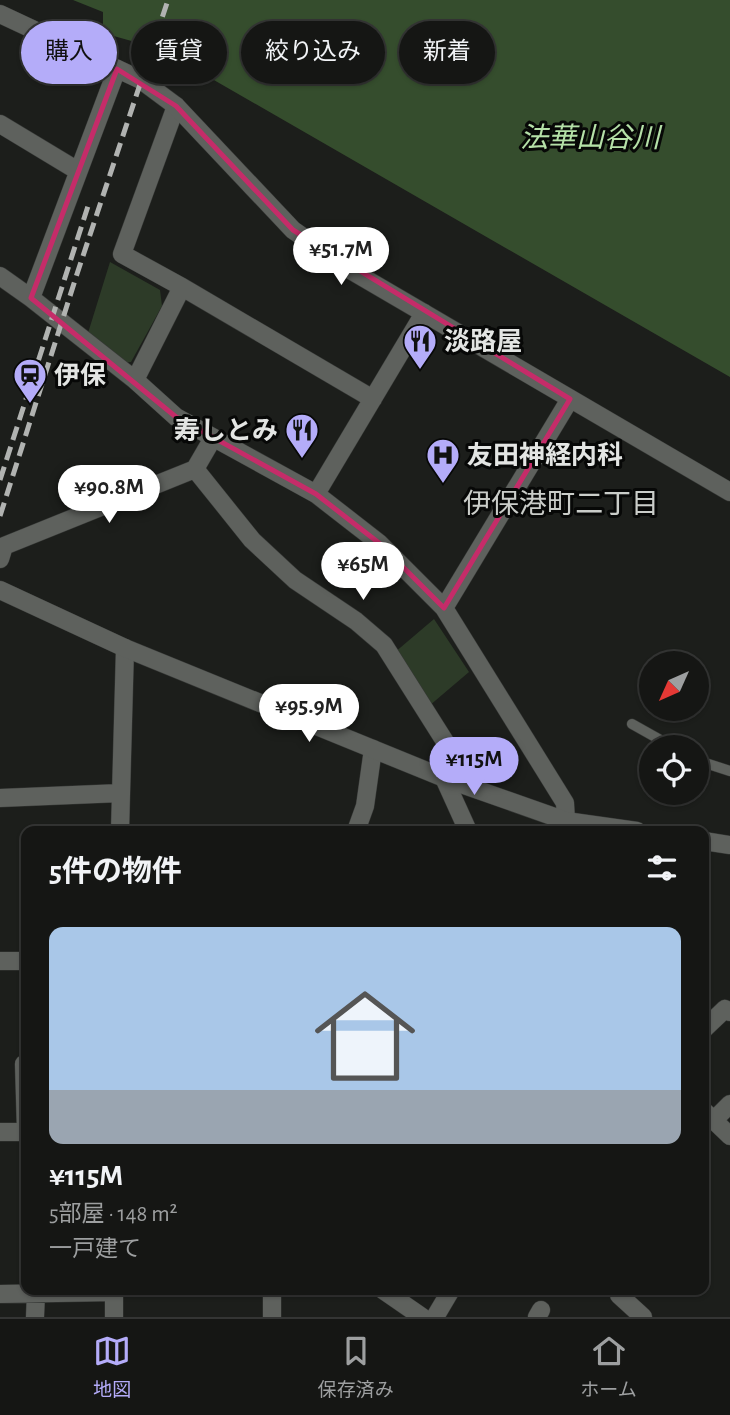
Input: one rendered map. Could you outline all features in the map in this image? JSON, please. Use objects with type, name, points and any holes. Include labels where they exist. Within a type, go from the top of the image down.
[{"type":"street","points":[[0,14],[21,24]]},
{"type":"street","points":[[117,69],[141,80],[176,106],[293,230],[352,271],[730,492]]},
{"type":"street","points":[[31,298],[111,84]]},
{"type":"street","points":[[176,106],[122,254],[373,399]]},
{"type":"street","points":[[0,124],[78,172]]},
{"type":"street","points":[[0,276],[135,380],[176,418],[316,494],[379,543],[444,608],[565,803],[566,821]]},
{"type":"street","points":[[135,380],[182,287]]},
{"type":"street","points":[[316,494],[424,313]]},
{"type":"street","points":[[444,608],[570,399]]},
{"type":"street","points":[[0,559],[4,546],[195,469],[213,438]]},
{"type":"street","points":[[195,469],[252,540],[295,580],[356,621],[384,645],[444,740],[452,781],[466,826]]},
{"type":"street","points":[[0,590],[125,648],[452,781],[566,821],[602,826]]},
{"type":"street","points":[[120,826],[125,648]]},
{"type":"street","points":[[358,826],[365,806],[373,749]]},
{"type":"street","points":[[0,798],[121,793]]},
{"type":"street","points":[[709,842],[730,845]]},
{"type":"street","points":[[0,961],[21,961]]},
{"type":"street","points":[[709,1025],[725,1009],[730,1012]]},
{"type":"street","points":[[709,1115],[730,1104]]},
{"type":"street","points":[[709,1117],[730,1136]]},
{"type":"street","points":[[0,1132],[21,1132]]},
{"type":"street","points":[[0,1294],[21,1293]]},
{"type":"street","points":[[36,1295],[36,1317]]},
{"type":"street","points":[[114,1295],[114,1317]]},
{"type":"street","points":[[272,1295],[272,1317]]},
{"type":"street","points":[[390,1295],[422,1317]]},
{"type":"street","points":[[435,1317],[448,1295]]},
{"type":"street","points":[[619,1295],[643,1317]]},
{"type":"lane","points":[[632,724],[652,735]]},
{"type":"lane","points":[[709,764],[730,771]]},
{"type":"highlighted area","points":[[117,69],[176,106],[293,230],[570,399],[444,608],[379,543],[316,494],[176,417],[31,298]]},
{"type":"shaded area","points":[[110,262],[160,290],[162,306],[131,362],[122,363],[88,333]]},
{"type":"shaded area","points":[[434,619],[469,672],[429,706],[394,653]]},
{"type":"water","name":"法華山谷川","points":[[73,0],[730,0],[730,377],[221,84],[227,84],[227,21],[131,21],[131,41],[117,37],[117,21],[103,21],[103,12]]},
{"type":"railway","points":[[0,516],[168,0]]},
{"type":"railway","points":[[0,480],[89,203]]},
{"type":"place","name":"淡路屋","points":[[420,371]]},
{"type":"place","name":"伊保","points":[[30,405]]},
{"type":"place","name":"寿しとみ","points":[[302,460]]},
{"type":"place","name":"友田神経内科","points":[[443,485]]},
{"type":"district","name":"伊保港町二丁目","points":[[561,503]]}]
